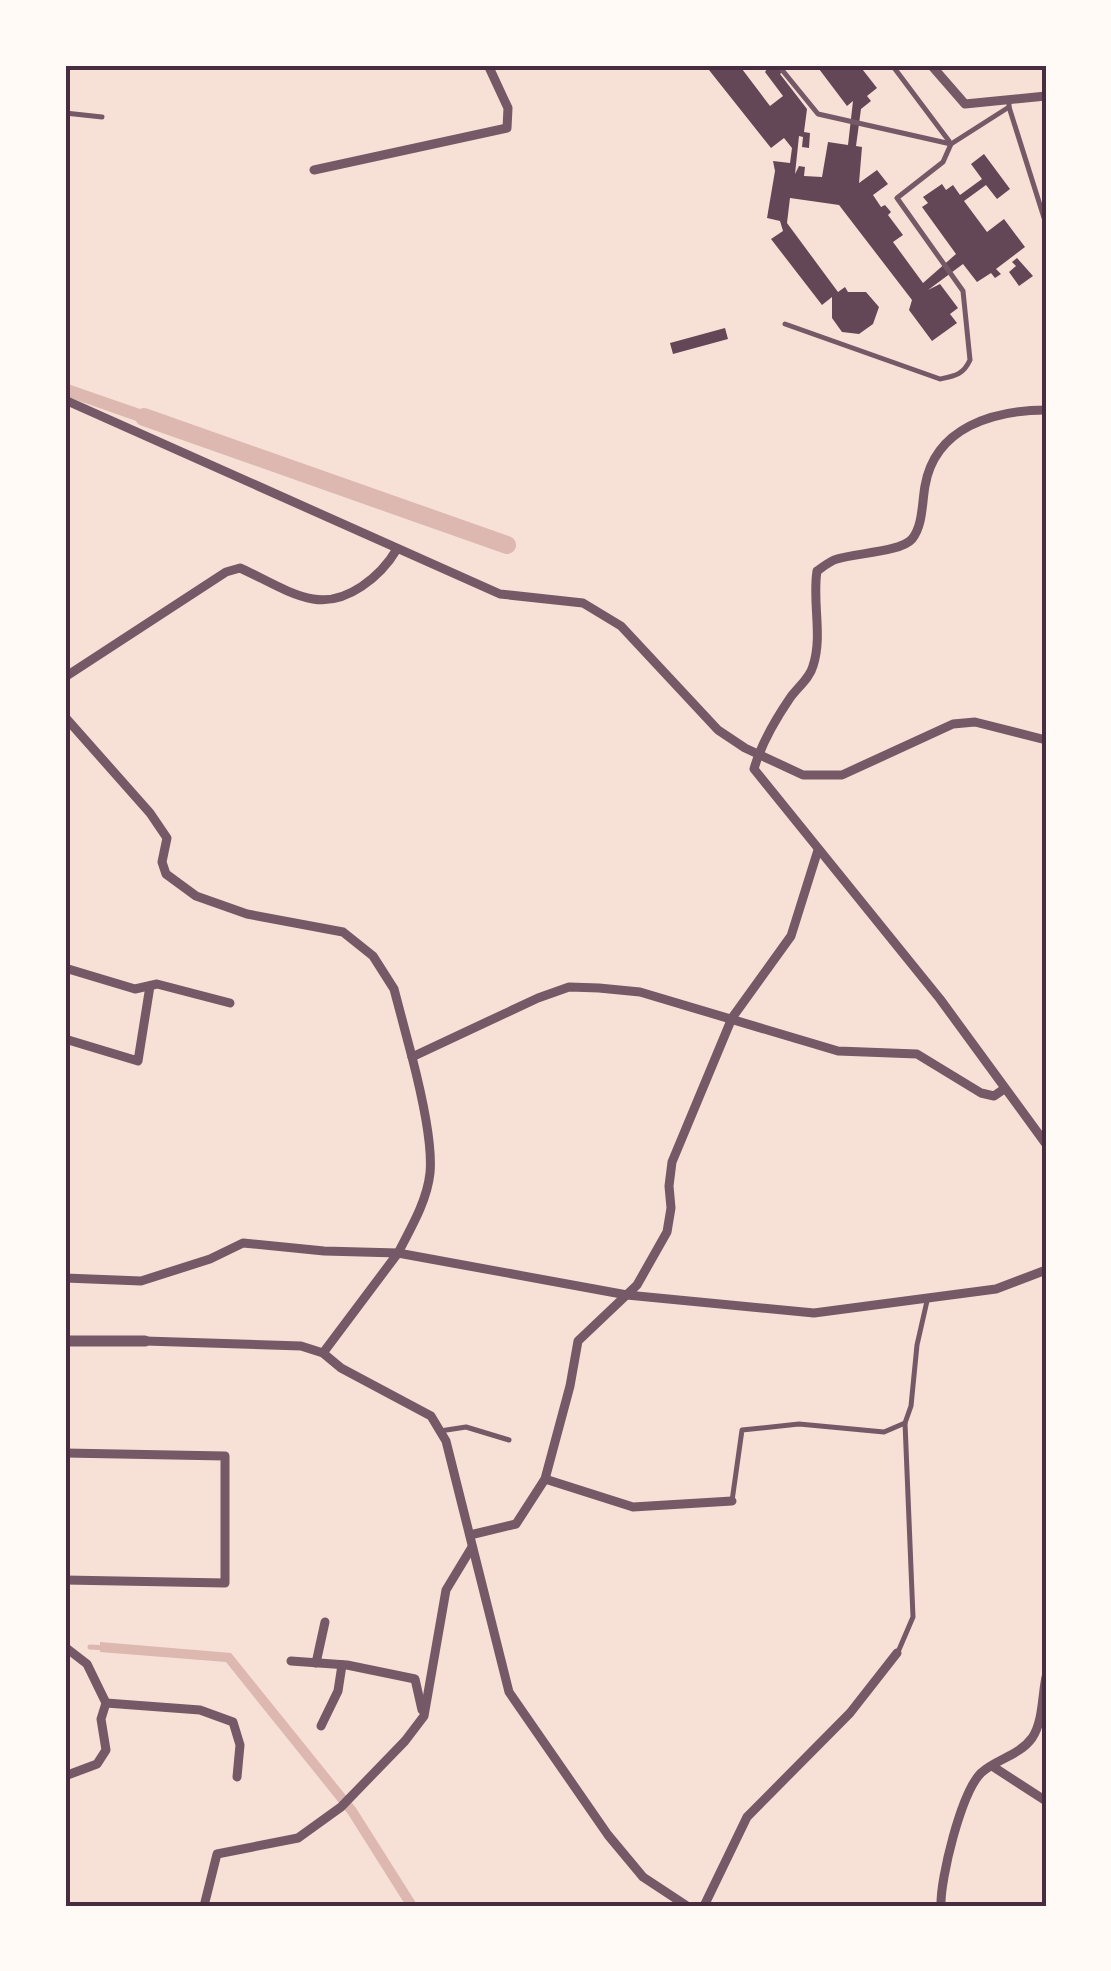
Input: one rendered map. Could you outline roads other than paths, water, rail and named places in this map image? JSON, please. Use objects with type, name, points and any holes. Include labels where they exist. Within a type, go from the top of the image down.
[{"type":"street","points":[[314,170],[507,128],[508,108],[488,65]]},
{"type":"street","points":[[931,65],[965,104],[1009,104],[1046,96]]},
{"type":"street","points":[[65,400],[500,594],[584,603],[610,617],[718,730],[802,775],[842,774],[953,724],[975,722],[1046,740]]},
{"type":"street","points":[[1046,410],[980,418],[938,452],[926,480],[914,538],[903,546],[834,559],[817,571],[813,597],[818,632],[813,669],[791,696],[758,754],[754,770],[940,999],[1046,1144]]},
{"type":"street","points":[[65,677],[226,572],[240,568],[312,599],[336,599],[369,582],[388,565],[397,550]]},
{"type":"street","points":[[65,717],[150,813],[166,838],[162,862],[166,874],[196,896],[246,914],[343,932],[372,956],[394,989],[422,1096],[430,1172],[419,1212],[398,1253],[323,1353]]},
{"type":"street","points":[[470,1535],[516,1524],[545,1479],[578,1341],[646,1274],[667,1232],[672,1208],[672,1162],[732,1018],[791,936],[818,850]]},
{"type":"street","points":[[65,968],[134,988],[157,984],[230,1003]]},
{"type":"street","points":[[65,1039],[138,1061],[150,986]]},
{"type":"street","points":[[412,1057],[569,987],[640,992],[838,1052],[917,1054],[981,1093],[994,1096],[1004,1089]]},
{"type":"street","points":[[65,1278],[141,1281],[243,1244],[324,1252],[398,1253],[627,1295],[814,1314],[996,1289],[1046,1270]]},
{"type":"street","points":[[65,1341],[301,1346],[323,1353],[340,1368],[431,1416],[446,1441],[508,1692],[643,1877],[687,1906]]},
{"type":"street","points":[[65,1453],[225,1456],[225,1583],[65,1580]]},
{"type":"street","points":[[545,1479],[632,1507],[732,1500]]},
{"type":"street","points":[[204,1906],[217,1854],[298,1838],[341,1807],[406,1741],[424,1716],[446,1590],[472,1547]]},
{"type":"street","points":[[316,1663],[325,1622]]},
{"type":"street","points":[[65,1647],[87,1664],[106,1704],[101,1719],[106,1750],[97,1764],[65,1776]]},
{"type":"street","points":[[704,1906],[747,1818],[850,1713],[897,1653]]},
{"type":"street","points":[[291,1661],[342,1664],[415,1679],[424,1716]]},
{"type":"street","points":[[321,1726],[338,1691],[342,1664]]},
{"type":"street","points":[[942,1906],[956,1819],[966,1794],[982,1772],[1016,1753],[1032,1737],[1046,1677]]},
{"type":"street","points":[[106,1704],[200,1710],[233,1722],[240,1744],[237,1777]]},
{"type":"street","points":[[992,1766],[1046,1801]]},
{"type":"lane","points":[[778,65],[818,114],[951,144]]},
{"type":"lane","points":[[892,65],[951,144]]},
{"type":"lane","points":[[785,324],[940,379],[958,376],[966,370],[970,360],[963,291],[897,198],[943,162],[951,144],[1009,104],[1046,224]]},
{"type":"lane","points":[[65,112],[102,117]]},
{"type":"lane","points":[[897,1653],[913,1618],[905,1423],[912,1406],[916,1346],[927,1301]]},
{"type":"lane","points":[[732,1500],[742,1430],[799,1424],[884,1432],[905,1423]]},
{"type":"lane","points":[[440,1431],[466,1428],[509,1440]]},
{"type":"waterway","points":[[144,417],[507,545]]},
{"type":"waterway","points":[[90,1647],[107,1648]]}]
